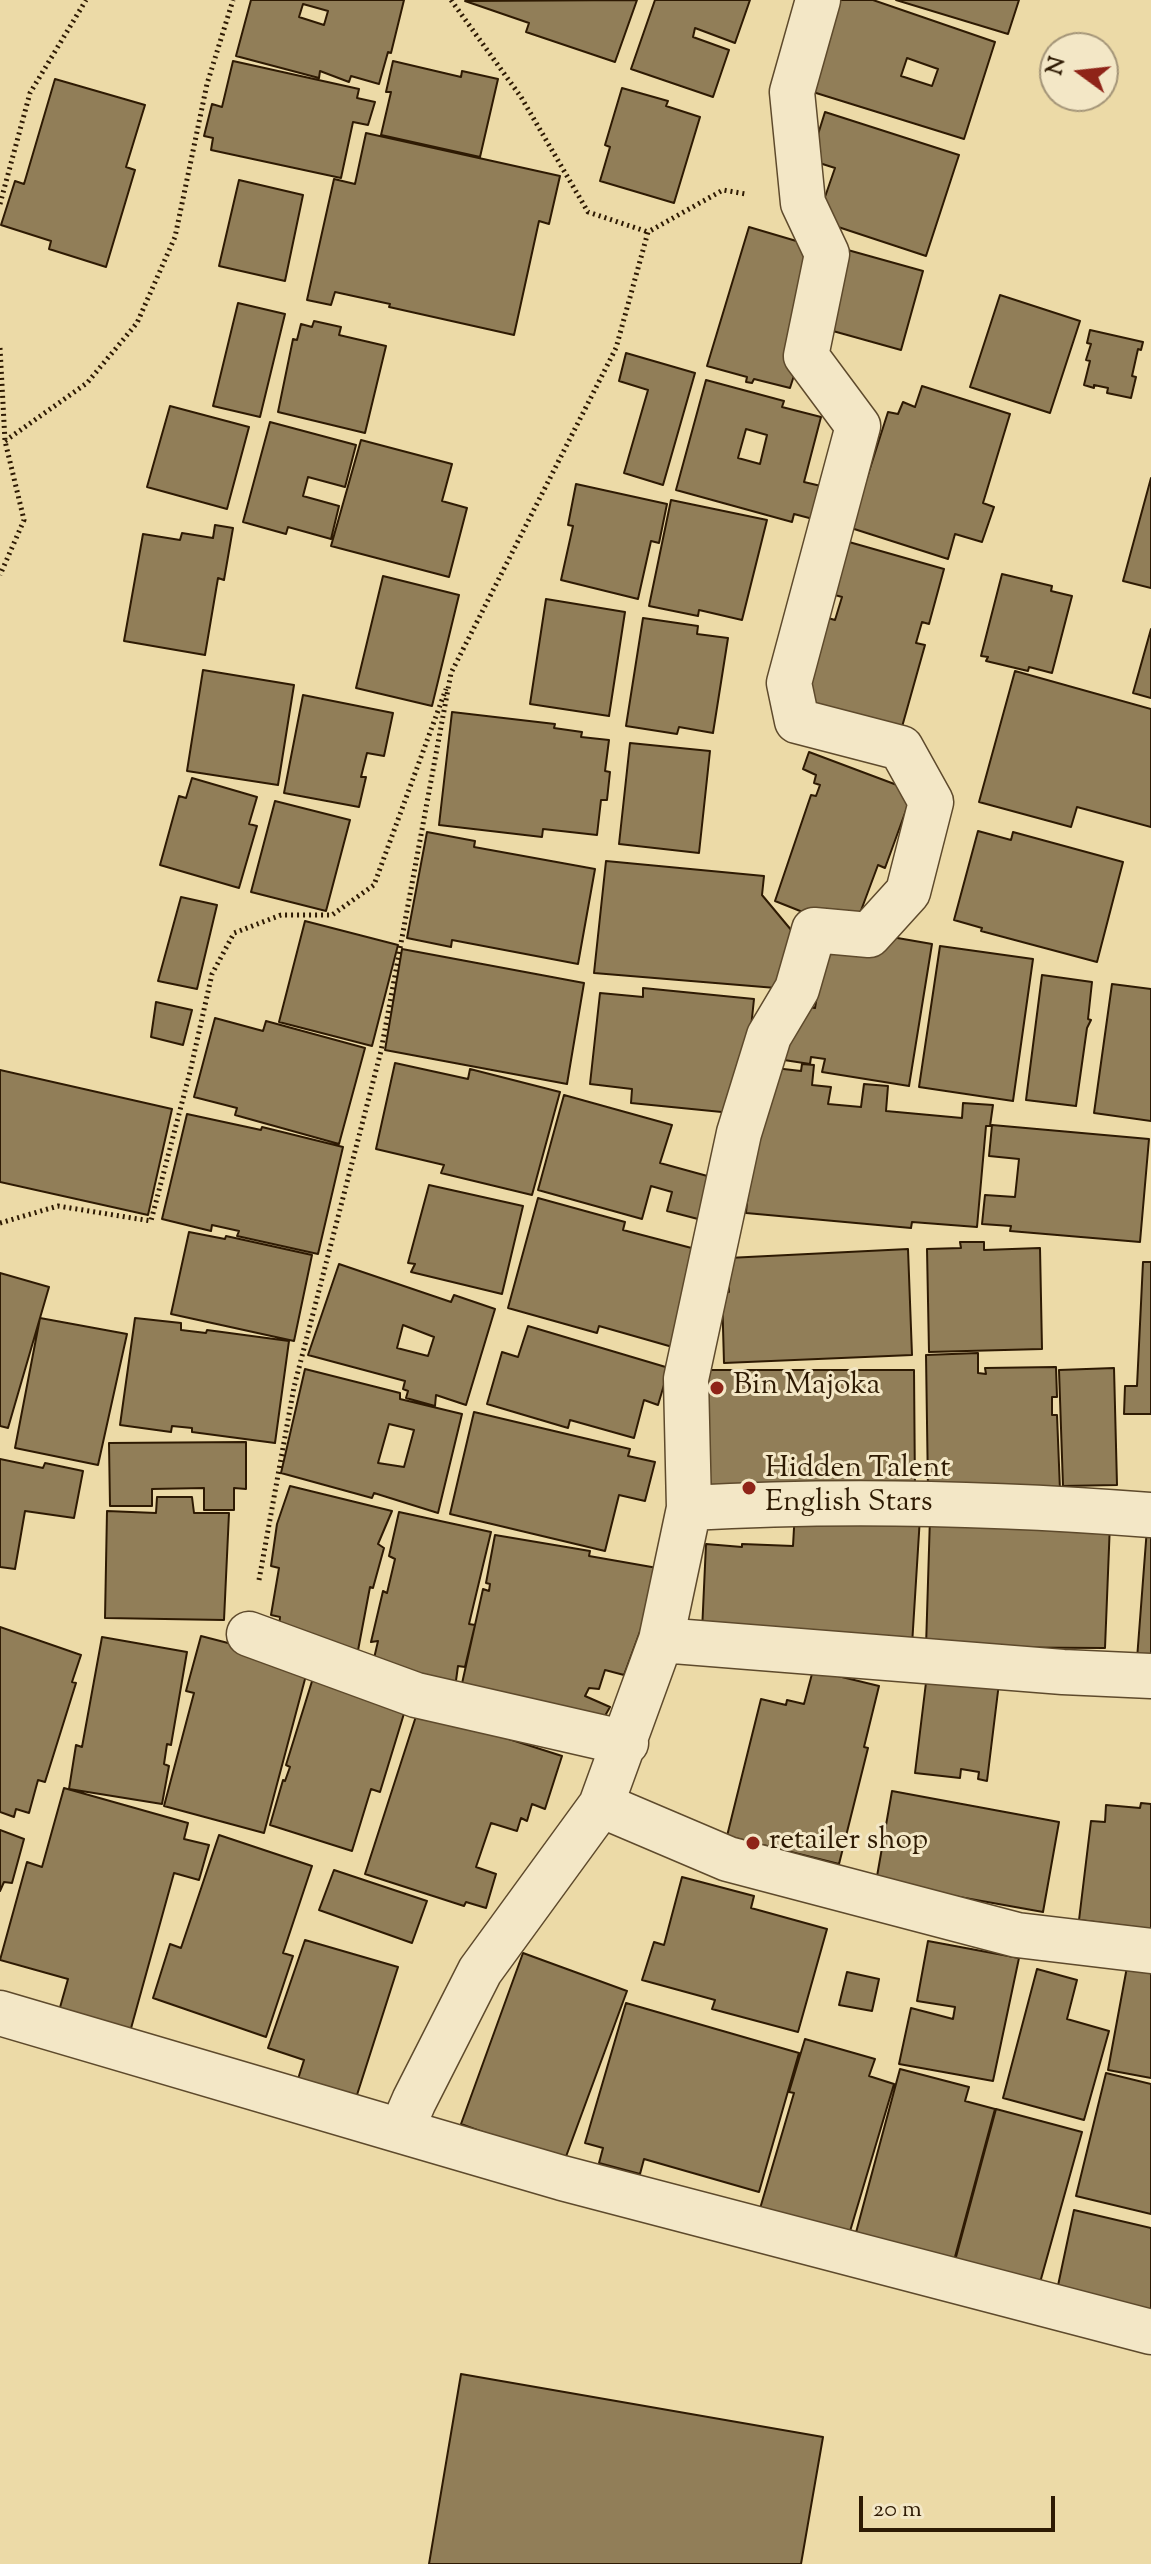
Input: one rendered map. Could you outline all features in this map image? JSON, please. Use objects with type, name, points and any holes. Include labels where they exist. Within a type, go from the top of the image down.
[{"type":"street","points":[[401,2131],[480,1971],[601,1805],[626,1743],[661,1640],[689,1508],[686,1379],[739,1133],[769,1036],[797,989],[814,930],[869,935],[908,892],[931,802],[901,748],[797,721],[789,683],[858,426],[806,356],[827,254],[803,203],[792,92],[818,0]]},
{"type":"street","points":[[689,1508],[778,1502],[878,1502],[1064,1508],[1151,1515]]},
{"type":"street","points":[[249,1634],[416,1695],[626,1743]]},
{"type":"street","points":[[661,1640],[1063,1672],[1151,1676]]},
{"type":"street","points":[[601,1805],[728,1859],[1017,1935],[1151,1951]]},
{"type":"street","points":[[0,2013],[562,2178],[1151,2332]]},
{"type":"path","points":[[0,204],[30,93],[86,0]]},
{"type":"path","points":[[5,441],[87,383],[137,323],[175,237],[207,84],[233,0]]},
{"type":"path","points":[[451,0],[521,97],[588,212],[648,232]]},
{"type":"path","points":[[0,1223],[58,1206],[151,1221],[212,974],[234,933],[281,915],[332,915],[374,885],[451,673],[616,348],[648,232],[723,190],[803,203]]},
{"type":"path","points":[[0,348],[5,441],[24,520],[0,575]]},
{"type":"path","points":[[249,1634],[294,1387],[381,1051],[451,673]]},
{"type":"building","points":[[251,0],[404,0],[391,53],[388,52],[379,84],[351,76],[349,82],[320,71],[319,78],[236,56]],"holes":[[[303,4],[328,11],[324,25],[299,17]]]},
{"type":"building","points":[[637,0],[615,62],[526,32],[529,23],[465,1]]},
{"type":"building","points":[[655,0],[750,0],[735,43],[695,28],[693,37],[729,50],[713,97],[631,69]]},
{"type":"building","points":[[827,0],[873,0],[995,42],[964,139],[800,88]],"holes":[[[907,58],[938,69],[932,86],[901,76]]]},
{"type":"building","points":[[896,0],[1019,0],[1008,34]]},
{"type":"building","points":[[233,61],[359,89],[357,98],[375,102],[368,125],[353,122],[341,178],[211,150],[213,138],[204,136],[212,104],[222,107]]},
{"type":"building","points":[[393,61],[461,77],[462,71],[498,79],[480,157],[381,135],[391,92],[386,92]]},
{"type":"building","points":[[55,79],[145,105],[126,167],[135,170],[106,267],[49,249],[51,241],[1,225],[15,181],[24,184]]},
{"type":"building","points":[[622,88],[668,101],[666,106],[700,117],[674,203],[600,181],[610,147],[605,145]]},
{"type":"building","points":[[825,112],[959,155],[926,256],[817,220],[835,168],[810,160]]},
{"type":"building","points":[[366,133],[560,176],[549,224],[539,221],[514,335],[335,292],[331,305],[307,300],[334,179],[355,184]]},
{"type":"building","points":[[239,180],[303,195],[285,281],[219,266]]},
{"type":"building","points":[[749,227],[820,248],[798,363],[790,388],[754,379],[752,383],[746,382],[747,377],[707,366]]},
{"type":"building","points":[[837,247],[923,271],[901,350],[815,326]]},
{"type":"building","points":[[1000,295],[1080,321],[1050,413],[970,387]]},
{"type":"building","points":[[238,303],[285,314],[260,417],[213,406]]},
{"type":"building","points":[[314,321],[341,327],[339,335],[386,346],[365,433],[278,412],[293,339],[297,340],[301,324],[312,327]]},
{"type":"building","points":[[1090,330],[1143,342],[1141,350],[1138,349],[1132,376],[1136,377],[1131,398],[1107,393],[1108,388],[1084,385],[1090,361],[1086,360],[1091,344],[1087,343]]},
{"type":"building","points":[[626,353],[695,373],[663,485],[624,473],[648,390],[619,381]]},
{"type":"building","points":[[706,380],[784,401],[782,407],[821,417],[804,482],[821,486],[813,519],[794,514],[792,522],[676,490]],"holes":[[[746,429],[767,435],[760,464],[738,458]]]},
{"type":"building","points":[[922,386],[1010,414],[983,503],[994,507],[982,542],[955,534],[948,559],[851,528],[888,412],[898,414],[903,402],[915,407]]},
{"type":"building","points":[[170,406],[249,427],[227,509],[147,487]]},
{"type":"building","points":[[270,422],[356,445],[345,487],[308,477],[303,496],[339,506],[331,539],[288,527],[286,534],[243,522]]},
{"type":"building","points":[[361,440],[452,464],[442,501],[467,508],[449,577],[331,546]]},
{"type":"building","points":[[1151,478],[1151,588],[1123,581]]},
{"type":"building","points":[[576,484],[667,504],[659,543],[651,541],[638,599],[561,580],[573,526],[568,525]]},
{"type":"building","points":[[671,500],[767,520],[742,620],[699,610],[698,616],[649,606]]},
{"type":"building","points":[[215,525],[233,528],[224,580],[218,578],[205,655],[124,641],[143,534],[180,540],[182,533],[213,538]]},
{"type":"building","points":[[849,542],[944,569],[929,624],[922,622],[916,643],[925,645],[900,734],[803,708],[828,618],[835,620],[842,597],[835,595]]},
{"type":"building","points":[[1002,574],[1052,586],[1051,591],[1072,596],[1052,673],[986,661],[988,657],[981,656]]},
{"type":"building","points":[[383,576],[459,595],[432,706],[356,688]]},
{"type":"building","points":[[546,599],[625,612],[609,716],[530,704]]},
{"type":"building","points":[[643,618],[698,626],[697,634],[728,638],[713,733],[679,727],[677,734],[626,726]]},
{"type":"building","points":[[1151,629],[1151,698],[1133,693]]},
{"type":"building","points":[[203,670],[294,685],[278,785],[187,771]]},
{"type":"building","points":[[1015,671],[1151,709],[1151,827],[1077,807],[1071,827],[979,802]]},
{"type":"building","points":[[303,695],[393,713],[384,756],[367,753],[361,777],[366,777],[359,807],[284,793]]},
{"type":"building","points":[[452,712],[555,724],[554,728],[582,732],[581,737],[609,740],[605,771],[610,772],[607,800],[601,800],[597,835],[543,829],[542,837],[439,825]]},
{"type":"building","points":[[630,743],[710,751],[699,853],[619,844]]},
{"type":"building","points":[[809,752],[913,791],[885,868],[878,865],[853,932],[775,901],[811,795],[816,796],[820,785],[814,783],[816,775],[803,769]]},
{"type":"building","points":[[192,778],[257,797],[249,824],[257,826],[239,888],[160,865],[179,796],[186,798]]},
{"type":"building","points":[[275,801],[350,820],[326,911],[251,892]]},
{"type":"building","points":[[978,831],[1011,840],[1013,832],[1123,862],[1097,962],[981,931],[982,928],[954,920]]},
{"type":"building","points":[[427,832],[475,841],[474,847],[595,869],[578,964],[452,940],[451,947],[407,938]]},
{"type":"building","points":[[606,861],[764,876],[762,895],[797,937],[788,989],[594,973]]},
{"type":"building","points":[[181,897],[217,905],[197,989],[158,981]]},
{"type":"building","points":[[305,921],[398,945],[372,1046],[279,1022]]},
{"type":"building","points":[[827,935],[886,936],[932,944],[909,1086],[822,1072],[825,1059],[811,1057],[810,1064],[784,1060],[793,1005],[815,1008]]},
{"type":"building","points":[[940,946],[1033,959],[1013,1101],[919,1087]]},
{"type":"building","points":[[402,949],[584,983],[567,1084],[385,1050]]},
{"type":"building","points":[[1042,975],[1092,982],[1088,1019],[1091,1020],[1087,1028],[1076,1106],[1026,1100]]},
{"type":"building","points":[[1112,984],[1151,989],[1151,1121],[1094,1113]]},
{"type":"building","points":[[643,988],[754,999],[742,1114],[631,1103],[632,1089],[590,1084],[600,993],[643,997]]},
{"type":"building","points":[[156,1002],[192,1010],[183,1045],[151,1037]]},
{"type":"building","points":[[215,1018],[263,1031],[266,1021],[365,1048],[339,1144],[235,1115],[237,1108],[194,1097]]},
{"type":"building","points":[[395,1063],[468,1079],[470,1069],[560,1092],[532,1195],[441,1173],[444,1165],[376,1149]]},
{"type":"building","points":[[802,1064],[814,1065],[812,1085],[831,1087],[828,1104],[861,1107],[864,1084],[888,1086],[886,1111],[962,1118],[963,1103],[993,1105],[990,1126],[986,1126],[977,1227],[912,1222],[911,1228],[746,1213],[757,1097],[766,1067],[801,1071]]},
{"type":"building","points":[[0,1070],[172,1109],[148,1215],[0,1182]]},
{"type":"building","points":[[564,1095],[672,1125],[660,1163],[711,1177],[698,1219],[667,1211],[672,1192],[651,1186],[642,1219],[538,1190]]},
{"type":"building","points":[[187,1114],[261,1130],[262,1127],[343,1147],[318,1254],[237,1236],[239,1231],[212,1225],[211,1231],[162,1219]]},
{"type":"building","points":[[992,1125],[1149,1139],[1140,1242],[1010,1231],[1011,1226],[982,1224],[985,1195],[1015,1197],[1019,1159],[989,1156]]},
{"type":"building","points":[[429,1185],[523,1206],[502,1294],[411,1272],[415,1264],[408,1263]]},
{"type":"building","points":[[538,1198],[625,1222],[623,1230],[703,1251],[676,1348],[599,1326],[597,1333],[508,1308]]},
{"type":"building","points":[[189,1232],[225,1239],[226,1236],[312,1255],[294,1341],[171,1314]]},
{"type":"building","points":[[960,1242],[984,1242],[984,1250],[1040,1248],[1042,1349],[929,1352],[927,1249],[961,1248]]},
{"type":"building","points":[[908,1249],[912,1355],[724,1363],[722,1292],[729,1292],[728,1258]]},
{"type":"building","points":[[1143,1262],[1151,1262],[1151,1414],[1124,1414],[1125,1386],[1137,1386]]},
{"type":"building","points":[[339,1264],[451,1302],[454,1295],[495,1309],[466,1405],[436,1395],[435,1406],[406,1398],[408,1391],[403,1389],[405,1381],[308,1355]],"holes":[[[403,1325],[434,1337],[428,1356],[397,1348]]]},
{"type":"building","points":[[0,1273],[49,1287],[8,1428],[0,1426]]},
{"type":"building","points":[[40,1318],[127,1334],[98,1465],[15,1448]]},
{"type":"building","points":[[135,1318],[181,1323],[181,1330],[206,1333],[207,1330],[289,1341],[275,1443],[192,1432],[192,1428],[172,1426],[171,1432],[120,1425]]},
{"type":"building","points":[[528,1326],[669,1368],[658,1405],[644,1400],[634,1438],[570,1420],[568,1428],[487,1404],[502,1352],[518,1357]]},
{"type":"building","points":[[978,1353],[978,1373],[986,1374],[985,1368],[1056,1367],[1057,1397],[1052,1397],[1052,1415],[1057,1415],[1060,1490],[928,1490],[926,1355]]},
{"type":"building","points":[[1114,1368],[1117,1485],[1063,1486],[1059,1370]]},
{"type":"building","points":[[305,1369],[400,1393],[400,1399],[462,1414],[438,1513],[374,1493],[372,1498],[281,1473]],"holes":[[[389,1424],[414,1430],[404,1467],[378,1463]]]},
{"type":"building","points":[[706,1370],[914,1370],[915,1492],[707,1494]]},
{"type":"building","points":[[474,1412],[630,1449],[628,1456],[655,1462],[645,1501],[619,1495],[605,1551],[450,1514]]},
{"type":"building","points":[[246,1442],[246,1489],[234,1488],[234,1510],[204,1510],[204,1488],[152,1489],[152,1506],[110,1506],[109,1443]]},
{"type":"building","points":[[0,1459],[43,1468],[45,1463],[83,1471],[74,1518],[25,1511],[15,1569],[0,1567]]},
{"type":"building","points":[[290,1486],[392,1511],[378,1544],[384,1548],[373,1588],[370,1587],[356,1661],[278,1637],[280,1617],[271,1615],[279,1568],[271,1566],[277,1524]]},
{"type":"building","points":[[157,1497],[192,1497],[194,1513],[229,1513],[224,1620],[105,1618],[107,1511],[156,1513]]},
{"type":"building","points":[[795,1510],[920,1517],[912,1645],[702,1631],[706,1544],[793,1546]]},
{"type":"building","points":[[399,1512],[491,1532],[469,1624],[475,1625],[465,1667],[458,1666],[454,1695],[370,1676],[378,1641],[371,1642],[383,1591],[387,1593],[395,1559],[389,1556]]},
{"type":"building","points":[[930,1517],[1110,1523],[1105,1648],[926,1647]]},
{"type":"building","points":[[1147,1528],[1151,1528],[1151,1659],[1137,1659]]},
{"type":"building","points":[[495,1535],[590,1551],[589,1556],[663,1569],[624,1675],[605,1670],[599,1689],[589,1688],[585,1696],[610,1707],[597,1730],[459,1697],[483,1589],[489,1591],[490,1584],[486,1583]]},
{"type":"building","points":[[0,1627],[81,1655],[72,1682],[76,1683],[45,1782],[38,1780],[29,1813],[16,1809],[14,1817],[0,1812]]},
{"type":"building","points":[[201,1636],[309,1664],[264,1833],[164,1806],[194,1693],[186,1691]]},
{"type":"building","points":[[102,1637],[187,1652],[171,1745],[167,1744],[164,1764],[169,1766],[162,1804],[69,1789],[76,1745],[82,1747]]},
{"type":"building","points":[[928,1666],[999,1683],[987,1781],[978,1779],[979,1772],[961,1769],[960,1778],[915,1773]]},
{"type":"building","points":[[813,1670],[879,1686],[864,1747],[868,1748],[839,1864],[727,1836],[761,1699],[786,1705],[787,1700],[804,1704]]},
{"type":"building","points":[[313,1678],[406,1707],[380,1792],[371,1789],[352,1851],[270,1825],[290,1767],[286,1765]]},
{"type":"building","points":[[418,1710],[562,1756],[545,1809],[532,1804],[527,1821],[521,1818],[517,1831],[491,1823],[476,1867],[496,1874],[486,1908],[466,1902],[464,1906],[365,1874]]},
{"type":"building","points":[[64,1788],[188,1823],[184,1839],[209,1845],[199,1880],[174,1873],[130,2032],[59,2011],[68,1979],[0,1960],[27,1862],[42,1867]]},
{"type":"building","points":[[892,1791],[1059,1822],[1043,1912],[876,1882]]},
{"type":"building","points":[[1141,1803],[1151,1804],[1151,1929],[1079,1920],[1091,1821],[1105,1822],[1106,1805],[1140,1808]]},
{"type":"building","points":[[0,1830],[24,1839],[12,1883],[4,1882],[0,1891]]},
{"type":"building","points":[[219,1835],[312,1866],[283,1953],[293,1956],[266,2037],[153,1998],[170,1944],[181,1948]]},
{"type":"building","points":[[334,1870],[427,1901],[412,1943],[319,1910]]},
{"type":"building","points":[[682,1877],[754,1896],[751,1908],[827,1929],[798,2032],[712,2009],[715,2000],[642,1980],[654,1942],[664,1945]]},
{"type":"building","points":[[305,1940],[398,1967],[356,2098],[298,2079],[304,2060],[268,2048]]},
{"type":"building","points":[[928,1941],[1019,1958],[993,2081],[899,2064],[911,2008],[953,2019],[955,2007],[917,2001]]},
{"type":"building","points":[[523,1953],[627,1991],[564,2162],[461,2124]]},
{"type":"building","points":[[1129,1956],[1151,1960],[1151,2078],[1108,2070]]},
{"type":"building","points":[[1037,1969],[1077,1980],[1067,2019],[1109,2031],[1084,2120],[1003,2098]]},
{"type":"building","points":[[847,1972],[879,1979],[872,2011],[839,2005]]},
{"type":"building","points":[[626,2003],[799,2053],[759,2192],[644,2159],[640,2174],[599,2163],[603,2148],[585,2143]]},
{"type":"building","points":[[805,2039],[875,2059],[869,2076],[894,2084],[848,2238],[759,2212],[794,2093],[789,2092]]},
{"type":"building","points":[[900,2069],[969,2087],[965,2101],[995,2109],[952,2268],[854,2240]]},
{"type":"building","points":[[1106,2073],[1151,2084],[1151,2214],[1076,2196]]},
{"type":"building","points":[[996,2109],[1082,2132],[1036,2297],[953,2268]]},
{"type":"building","points":[[1074,2210],[1151,2228],[1151,2322],[1056,2295]]},
{"type":"building","points":[[461,2374],[823,2437],[801,2564],[429,2564]]},
{"type":"place","name":"Bin Majoka","points":[[717,1388]]},
{"type":"place","name":"Hidden Talent English Stars","points":[[749,1488]]},
{"type":"place","name":"retailer shop","points":[[753,1843]]}]
